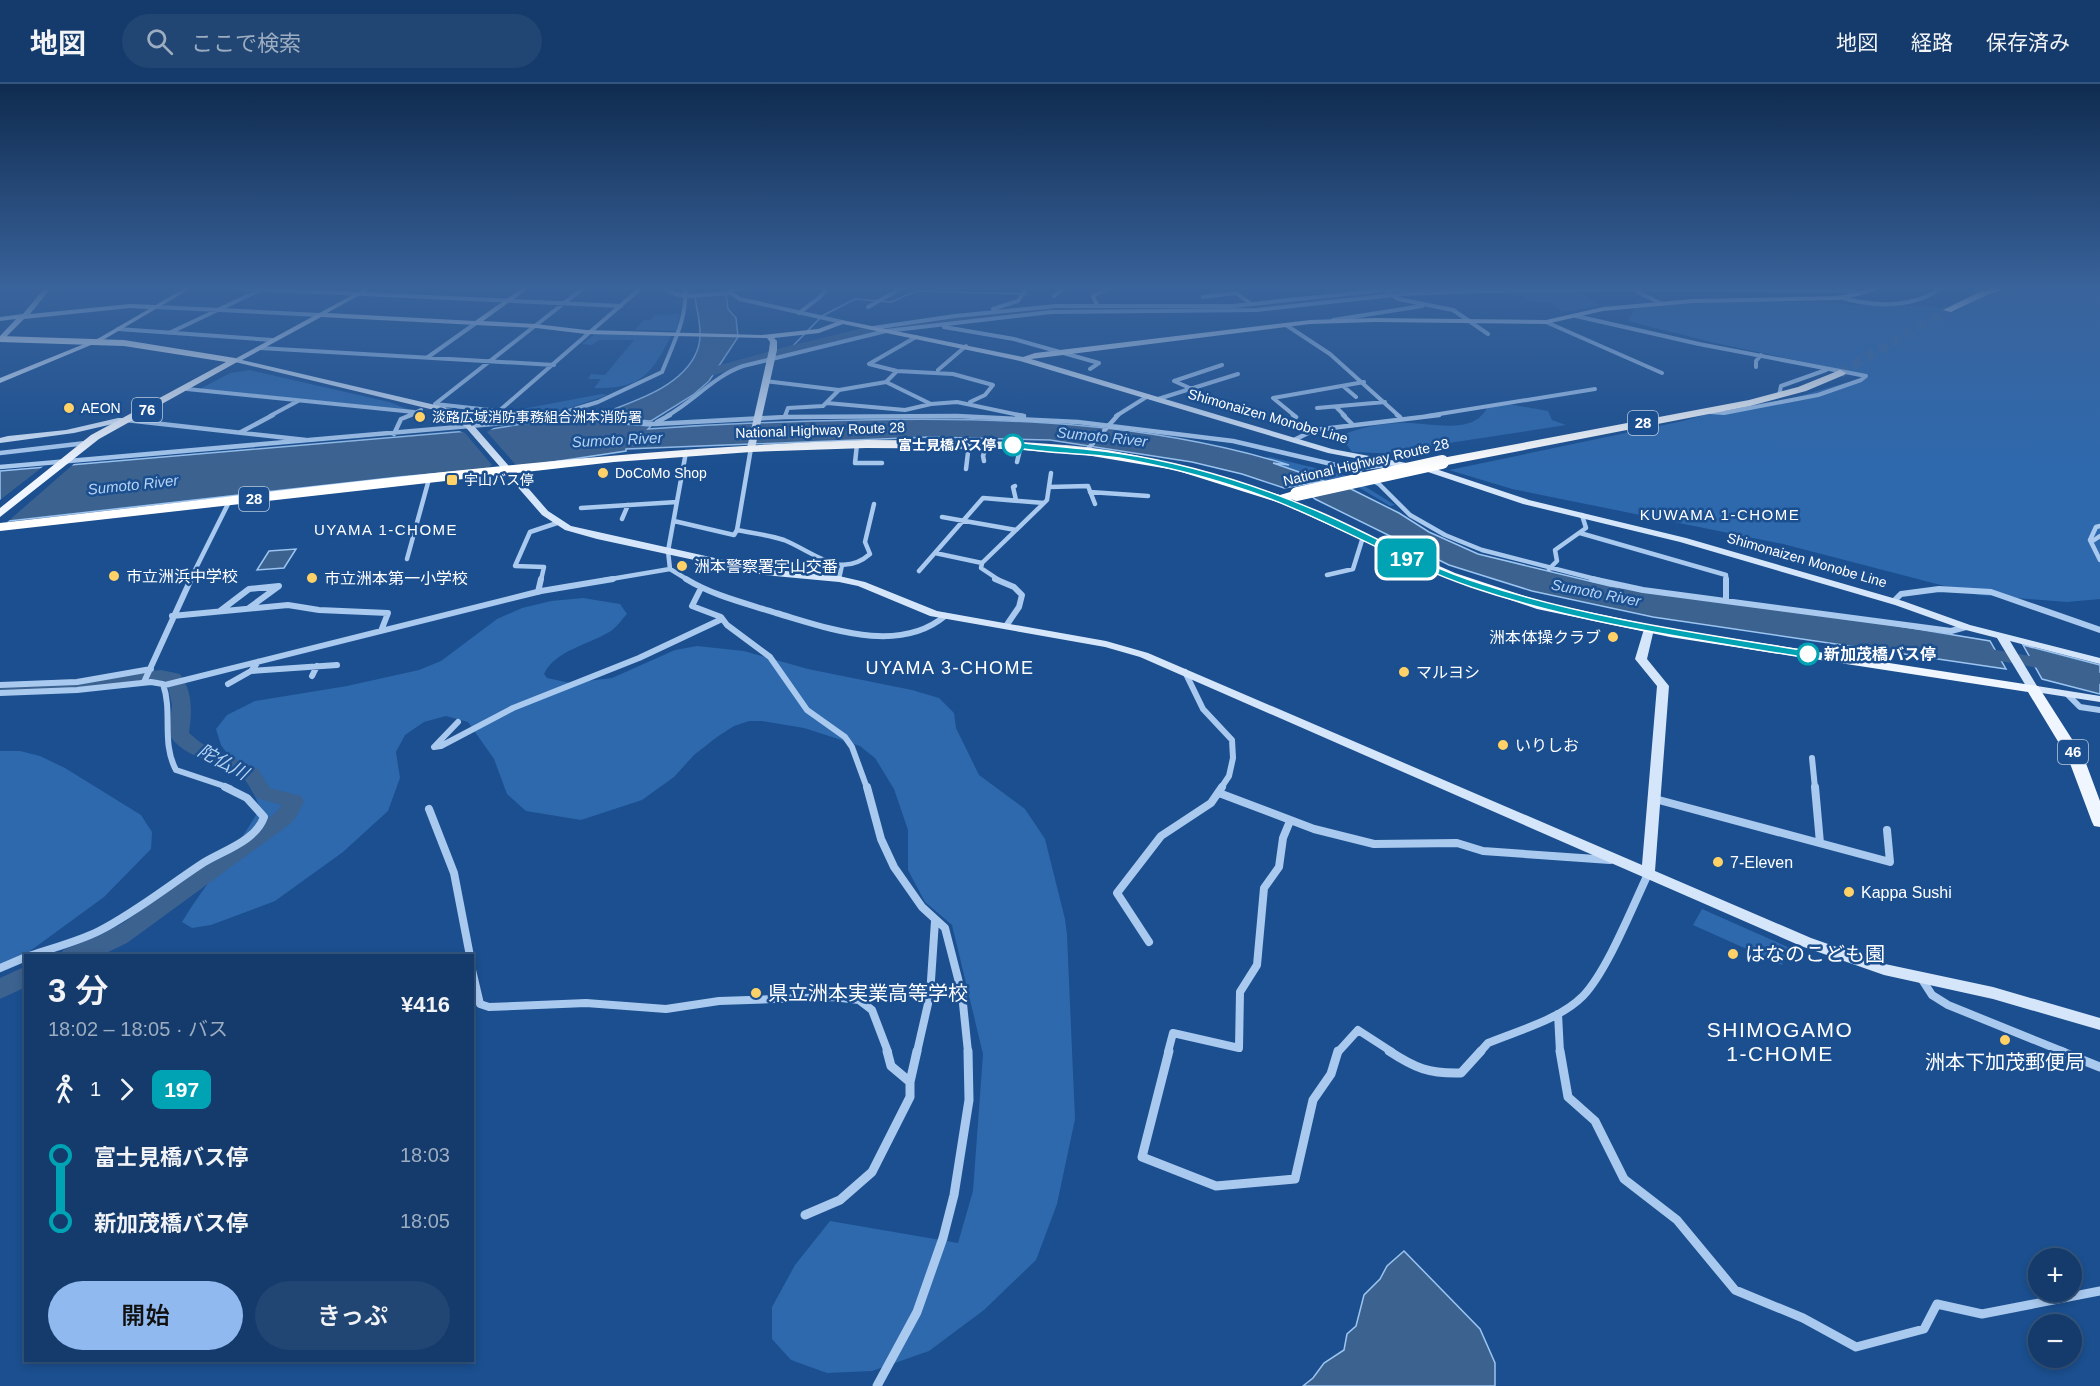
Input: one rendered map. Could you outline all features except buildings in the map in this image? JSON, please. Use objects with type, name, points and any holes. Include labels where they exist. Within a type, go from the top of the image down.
[{"type":"highway","name":"National Highway Route 28","points":[[0,527],[752,444],[987,444],[1086,451],[1177,467],[1280,499],[1442,462],[1779,396],[1840,374]]},
{"type":"main road","points":[[0,381],[90,347]]},
{"type":"main road","points":[[131,347],[216,357],[446,410],[462,417],[545,513],[557,523],[597,536],[779,575],[839,579],[861,584],[918,609],[945,616],[1106,644],[1144,655],[1806,942],[1884,969],[1993,993],[2100,1024]]},
{"type":"main road","points":[[752,444],[773,347]]},
{"type":"main road","name":"Shimonaizen Monobe Line","points":[[969,347],[1023,359],[1332,451],[1430,470],[1526,502],[1683,540],[1894,602],[2003,638],[2100,661]]},
{"type":"main road","points":[[1023,359],[1111,347]]},
{"type":"main road","points":[[235,361],[260,348]]},
{"type":"main road","name":"76","points":[[0,514],[86,443],[235,361]]},
{"type":"main road","points":[[0,441],[25,435],[76,431],[106,421],[126,420]]},
{"type":"main road","points":[[1280,499],[1419,563],[1501,594],[1590,618],[1649,629],[2030,684],[2067,694],[2094,698]]},
{"type":"main road","points":[[1648,874],[1662,686],[1641,659],[1649,629]]},
{"type":"main road","points":[[2003,638],[2030,684]]},
{"type":"main road","name":"46","points":[[2030,684],[2076,758],[2100,822]]},
{"type":"street","points":[[428,357],[443,347]]},
{"type":"street","points":[[509,347],[435,404],[499,411],[504,417],[510,419],[582,418],[654,424],[785,417],[957,416],[1050,420],[1233,441],[1353,469],[1379,484],[1410,515],[1424,525],[1467,545],[1549,569],[1643,590],[1951,631],[1966,627]]},
{"type":"street","points":[[499,411],[575,347]]},
{"type":"street","points":[[0,467],[472,428],[549,417],[591,404],[662,372],[672,347]]},
{"type":"street","points":[[654,424],[683,407],[728,371],[823,347]]},
{"type":"street","points":[[899,347],[869,364],[897,371],[954,374],[993,385],[985,395],[970,403]]},
{"type":"street","points":[[938,370],[965,347]]},
{"type":"street","points":[[1040,347],[1099,363],[1090,369]]},
{"type":"street","points":[[1319,347],[1364,382],[1400,417]]},
{"type":"street","points":[[1603,347],[1662,373]]},
{"type":"street","points":[[1705,411],[1724,413],[1818,395],[1861,380],[1866,376],[1717,347]]},
{"type":"street","points":[[260,348],[554,365]]},
{"type":"street","points":[[1756,367],[1755,361],[1761,355]]},
{"type":"street","points":[[1193,389],[1174,381],[1222,365]]},
{"type":"street","points":[[1779,396],[1781,386],[1826,370],[1820,366]]},
{"type":"street","points":[[765,381],[839,390],[886,382],[897,371]]},
{"type":"street","points":[[1158,399],[1238,375]]},
{"type":"street","points":[[886,382],[931,404]]},
{"type":"street","points":[[1296,417],[1273,398],[1364,382]]},
{"type":"street","points":[[1342,386],[1356,397]]},
{"type":"street","points":[[187,389],[414,412]]},
{"type":"street","points":[[1294,440],[1314,430],[1400,417],[1443,414],[1595,389]]},
{"type":"street","points":[[785,417],[788,408],[823,406],[839,390]]},
{"type":"street","points":[[1086,451],[1104,426],[1127,406],[1148,396]]},
{"type":"street","points":[[240,432],[299,401]]},
{"type":"street","points":[[1317,408],[1385,402]]},
{"type":"street","points":[[826,403],[905,410],[931,404],[970,403],[1050,420]]},
{"type":"street","points":[[1337,408],[1352,424]]},
{"type":"street","points":[[394,434],[401,418],[421,410]]},
{"type":"street","points":[[126,420],[316,441]]},
{"type":"street","points":[[0,453],[86,443]]},
{"type":"street","points":[[674,521],[734,535],[737,530],[752,444]]},
{"type":"street","points":[[857,444],[855,462],[882,463]]},
{"type":"street","points":[[966,469],[969,444]]},
{"type":"street","points":[[984,461],[982,456],[987,444]]},
{"type":"street","points":[[1017,462],[1021,445]]},
{"type":"street","points":[[670,569],[668,551],[686,452]]},
{"type":"street","points":[[1353,469],[1396,464]]},
{"type":"street","points":[[1006,626],[1023,600],[1022,593],[1018,587],[989,577],[981,568],[982,563],[1044,502],[1051,473]]},
{"type":"street","points":[[407,559],[429,479]]},
{"type":"street","points":[[1015,486],[1013,488],[1016,500]]},
{"type":"street","points":[[1049,487],[1088,486],[1095,504]]},
{"type":"street","points":[[1090,492],[1149,496]]},
{"type":"street","points":[[919,571],[983,498],[1044,502]]},
{"type":"street","points":[[144,682],[172,616],[229,502]]},
{"type":"street","points":[[581,508],[677,502]]},
{"type":"street","points":[[737,530],[784,540],[828,562],[842,565],[855,563],[870,554],[866,542],[874,504]]},
{"type":"street","points":[[622,519],[628,505]]},
{"type":"street","points":[[1549,569],[1557,561],[1555,550],[1586,528],[1582,515]]},
{"type":"street","points":[[942,517],[1016,530]]},
{"type":"street","points":[[538,592],[544,567],[514,566],[530,532],[557,523]]},
{"type":"street","points":[[2100,526],[2096,527],[2091,542],[2100,560]]},
{"type":"street","points":[[1580,533],[1726,575],[1726,601]]},
{"type":"street","points":[[2091,542],[2100,536]]},
{"type":"street","points":[[1327,575],[1353,568],[1364,537]]},
{"type":"street","points":[[935,553],[982,563]]},
{"type":"street","points":[[839,579],[842,565]]},
{"type":"street","points":[[0,693],[77,690],[144,682],[165,685],[538,592],[670,569],[701,588],[800,621],[843,632],[867,635],[906,634],[933,626],[945,616]]},
{"type":"street","points":[[218,612],[249,589],[279,586],[248,609]]},
{"type":"street","points":[[701,588],[692,606],[722,617],[770,657],[807,710],[845,737],[852,747],[863,773],[881,839],[894,867],[922,907],[945,928],[962,994],[967,1031],[969,1100],[954,1195],[943,1238],[917,1312],[877,1386]]},
{"type":"street","points":[[1894,602],[1901,594],[1939,589],[1991,592],[2100,630]]},
{"type":"street","points":[[172,616],[288,605],[319,610],[388,613],[381,631]]},
{"type":"street","points":[[458,722],[434,747],[441,747],[530,701],[640,658],[688,633],[722,619]]},
{"type":"street","points":[[228,684],[251,671],[259,661]]},
{"type":"street","points":[[251,671],[337,665]]},
{"type":"street","points":[[312,676],[317,666]]},
{"type":"street","points":[[0,685],[77,682],[151,669]]},
{"type":"street","points":[[1149,942],[1117,893],[1161,836],[1211,803],[1229,776],[1233,758],[1232,740],[1203,709],[1185,671]]},
{"type":"street","points":[[33,954],[97,932],[132,913],[203,863],[244,840],[262,823],[264,817],[247,798],[212,781],[176,770],[166,750],[165,685]]},
{"type":"street","points":[[2067,694],[2080,706],[2100,710]]},
{"type":"street","points":[[1812,758],[1820,843]]},
{"type":"street","points":[[1219,793],[1338,837],[1374,844],[1457,843],[1483,851],[1617,860]]},
{"type":"street","points":[[1654,799],[1890,862],[1887,830]]},
{"type":"street","points":[[429,808],[454,873],[470,954]]},
{"type":"street","points":[[1290,821],[1283,838],[1279,867],[1264,888],[1257,965],[1240,992],[1239,1048],[1173,1033],[1142,1157],[1216,1186],[1295,1179],[1312,1100],[1331,1074],[1338,1051],[1358,1030],[1414,1067],[1439,1074],[1461,1073],[1488,1042],[1558,1014],[1582,997],[1597,978],[1648,874]]},
{"type":"street","points":[[805,1215],[840,1200],[872,1172],[910,1097],[910,1082],[930,995],[935,921]]},
{"type":"street","points":[[0,968],[24,957]]},
{"type":"street","points":[[1920,977],[1932,995],[1948,1005],[2100,1067]]},
{"type":"street","points":[[474,978],[480,1004],[489,1007],[586,1003],[666,1009],[719,1001],[832,997],[859,1000],[872,1010],[884,1038],[891,1066],[910,1082]]},
{"type":"street","points":[[1558,1014],[1561,1066],[1568,1097],[1595,1121],[1624,1179],[1677,1220],[1702,1254],[1735,1290],[1803,1318],[1856,1347],[1924,1329],[1937,1304],[1982,1314],[2100,1291]]},
{"type":"shaded area","points":[[628,347],[665,347],[651,369],[635,382],[611,388],[594,388],[601,379],[588,379],[591,374],[605,375]]},
{"type":"shaded area","points":[[1733,347],[2100,347],[2100,599],[2067,602],[1979,595],[1783,544],[1512,489],[1449,470],[1683,421],[1724,409],[1785,400],[1870,376]]},
{"type":"shaded area","points":[[250,370],[389,402],[410,410],[200,389],[230,373]]},
{"type":"shaded area","points":[[602,394],[607,395],[541,414],[528,416],[507,412]]},
{"type":"shaded area","points":[[1508,404],[1548,411],[1552,420],[1566,425],[1436,445],[1402,454],[1352,452],[1343,439],[1345,434],[1385,424],[1461,425],[1481,416],[1488,406]]},
{"type":"shaded area","points":[[1270,457],[1348,476],[1395,505],[1390,506],[1358,487],[1346,488],[1272,463],[1288,464],[1263,458]]},
{"type":"shaded area","points":[[583,598],[620,604],[627,614],[611,631],[556,659],[544,674],[547,678],[570,683],[612,678],[675,650],[697,646],[744,651],[808,669],[912,690],[939,698],[954,713],[956,728],[979,775],[1025,809],[1045,839],[1067,935],[1075,1119],[1057,1204],[1036,1260],[984,1310],[929,1351],[872,1371],[827,1373],[791,1360],[772,1339],[772,1307],[795,1265],[830,1221],[958,1243],[973,1191],[983,1054],[952,925],[925,902],[908,870],[908,830],[894,789],[875,758],[860,746],[804,728],[749,721],[734,726],[717,737],[694,755],[674,777],[642,800],[581,820],[526,811],[507,794],[494,759],[468,722],[446,716],[424,722],[405,735],[396,752],[400,778],[388,811],[343,852],[275,901],[211,925],[192,928],[182,922],[260,808],[246,775],[221,745],[216,729],[227,715],[255,701],[347,686],[419,670],[441,661],[497,619],[522,608],[551,601]]},
{"type":"shaded area","points":[[0,751],[20,751],[40,756],[65,768],[141,815],[152,832],[151,849],[104,897],[0,973]]},
{"type":"shaded area","points":[[1702,909],[1790,948],[1782,965],[1693,925]]},
{"type":"water","points":[[698,347],[732,347],[709,381],[693,395],[651,421],[593,417],[637,400],[667,385],[690,364]]},
{"type":"water","points":[[553,419],[651,426],[648,429],[781,422],[915,419],[1077,425],[1184,439],[1237,451],[1289,465],[1273,463],[1302,473],[1303,471],[1324,481],[1284,488],[1242,474],[1192,462],[1050,440],[930,437],[626,449],[626,451],[539,464],[399,477],[0,522],[0,471],[491,429]]},
{"type":"water","points":[[1343,485],[1399,513],[1429,532],[1478,554],[1610,586],[1857,619],[1990,641],[2006,669],[1653,617],[1532,591],[1449,565],[1315,499],[1308,493]]},
{"type":"water","points":[[296,549],[284,568],[257,570],[269,551]]},
{"type":"water","points":[[2023,645],[2100,665],[2100,694],[2042,679]]},
{"type":"water","points":[[1404,1251],[1480,1329],[1495,1363],[1495,1386],[1303,1386],[1313,1378],[1324,1363],[1344,1350],[1347,1334],[1356,1326],[1364,1295],[1380,1279],[1387,1266]]},
{"type":"pier","points":[[495,427],[487,432],[515,464],[526,467],[484,471],[492,465],[465,433],[456,430]]},
{"type":"pier","points":[[76,462],[6,523],[0,524],[0,500],[45,465]]},
{"type":"waterway","points":[[695,376],[798,347]]},
{"type":"waterway","name":"Sumoto River","points":[[1974,651],[2064,667],[2100,679]]},
{"type":"waterway","name":"陀仏川","points":[[0,689],[92,684],[161,675],[174,678],[181,698],[182,713],[179,735],[194,747],[251,774],[263,793],[294,801],[290,811],[282,819],[144,920],[105,944],[78,954]]},
{"type":"waterway","name":"陀仏川","points":[[0,989],[24,976]]},
{"type":"tunnel","points":[[1840,373],[1885,347]]},
{"type":"bus line","name":"197","points":[[1013,445],[1050,447],[1118,456],[1177,467],[1239,485],[1319,515],[1405,557],[1473,585],[1562,611],[1621,624],[1808,654]]},
{"type":"place","name":"AEON","points":[[69,408]]},
{"type":"place","name":"淡路広域消防事務組合洲本消防署","points":[[420,417]]},
{"type":"place","name":"富士見橋バス停","points":[[1013,445]]},
{"type":"place","name":"DoCoMo Shop","points":[[603,473]]},
{"type":"place","name":"宇山バス停","points":[[452,480]]},
{"type":"place","name":"洲本警察署宇山交番","points":[[682,566]]},
{"type":"place","name":"市立洲浜中学校","points":[[114,576]]},
{"type":"place","name":"市立洲本第一小学校","points":[[312,578]]},
{"type":"place","name":"洲本体操クラブ","points":[[1613,637]]},
{"type":"place","name":"新加茂橋バス停","points":[[1808,654]]},
{"type":"place","name":"マルヨシ","points":[[1404,672]]},
{"type":"place","name":"いりしお","points":[[1503,745]]},
{"type":"place","name":"7-Eleven","points":[[1718,862]]},
{"type":"place","name":"Kappa Sushi","points":[[1849,892]]},
{"type":"place","name":"はなのこども園","points":[[1733,954]]},
{"type":"place","name":"県立洲本実業高等学校","points":[[756,993]]},
{"type":"place","name":"洲本下加茂郵便局","points":[[2005,1040]]},
{"type":"district","name":"KUWAMA 1-CHOME","points":[[1720,515]]},
{"type":"district","name":"UYAMA 1-CHOME","points":[[386,530]]},
{"type":"district","name":"UYAMA 3-CHOME","points":[[950,668]]},
{"type":"district","name":"SHIMOGAMO 1-CHOME","points":[[1780,1042]]}]
